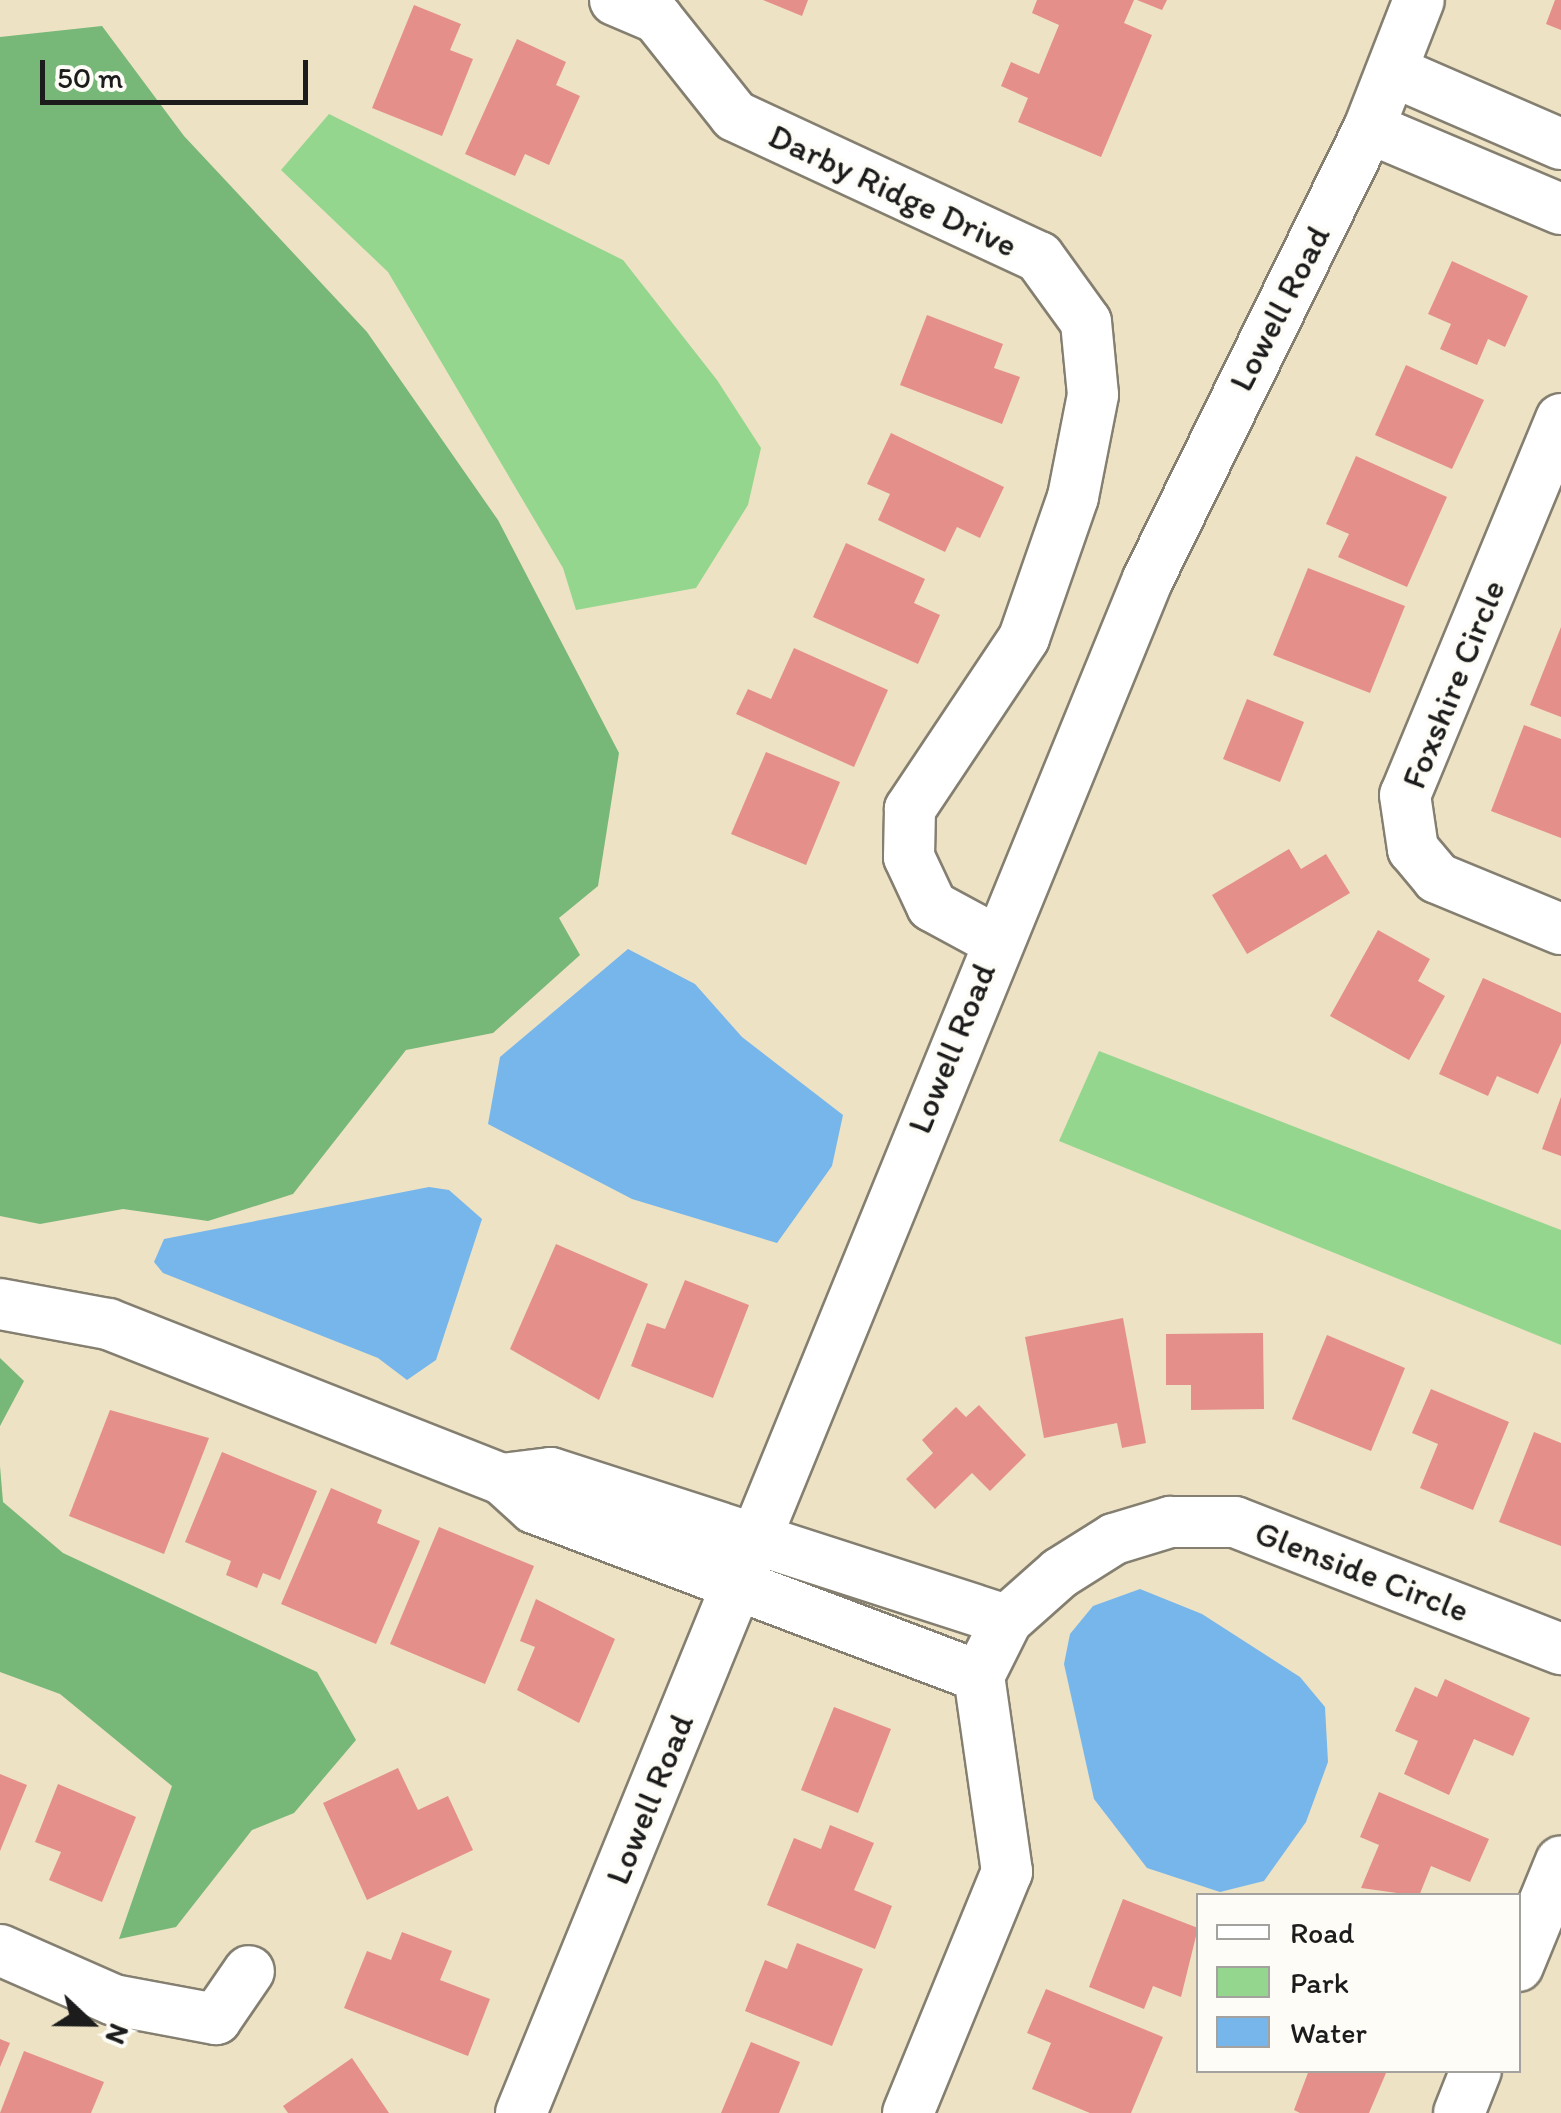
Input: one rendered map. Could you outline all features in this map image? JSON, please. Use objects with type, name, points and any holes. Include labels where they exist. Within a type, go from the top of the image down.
[{"type":"street","name":"Darby Ridge Drive","points":[[614,0],[657,18],[735,116],[1039,258],[1086,322],[1093,395],[1073,496],[1024,638],[910,809],[909,857],[932,906],[995,940]]},
{"type":"street","name":"Lowell Road","points":[[521,2113],[758,1536],[995,940],[1195,471],[1369,128],[1419,0]]},
{"type":"street","points":[[1392,70],[1561,144]]},
{"type":"street","points":[[1369,128],[1561,209]]},
{"type":"street","name":"Foxshire Circle","points":[[1561,419],[1405,795],[1413,849],[1437,878],[1561,929]]},
{"type":"street","points":[[0,1304],[108,1324],[502,1479],[552,1473],[611,1514],[736,1586],[979,1676],[1006,1872],[908,2113]]},
{"type":"street","points":[[611,1514],[758,1536],[1007,1620]]},
{"type":"street","name":"Glenside Circle","points":[[979,1676],[1007,1620],[1114,1539],[1170,1522],[1235,1522],[1561,1649]]},
{"type":"street","points":[[1521,1959],[1561,1861]]},
{"type":"street","points":[[0,1950],[114,2000],[216,2019],[249,1971]]},
{"type":"street","points":[[1459,2113],[1475,2073]]},
{"type":"green space","points":[[102,26],[184,136],[367,332],[498,520],[619,753],[598,886],[559,918],[580,955],[493,1033],[406,1050],[293,1194],[208,1221],[123,1209],[40,1224],[0,1216],[0,37]]},
{"type":"green space","points":[[329,114],[623,260],[717,380],[761,448],[748,505],[696,588],[576,610],[563,568],[388,272],[281,170]]},
{"type":"green space","points":[[1099,1051],[1561,1230],[1561,1345],[1059,1141]]},
{"type":"green space","points":[[0,1358],[24,1381],[0,1426]]},
{"type":"green space","points":[[0,1466],[3,1502],[63,1553],[317,1672],[356,1740],[294,1813],[252,1830],[176,1927],[119,1939],[172,1786],[60,1694],[0,1672]]},
{"type":"water","points":[[628,949],[695,984],[742,1037],[843,1115],[832,1166],[777,1243],[632,1199],[488,1124],[500,1057]]},
{"type":"water","points":[[429,1187],[449,1190],[482,1219],[436,1360],[407,1380],[378,1358],[163,1273],[154,1262],[164,1239]]},
{"type":"water","points":[[1140,1589],[1202,1614],[1300,1677],[1325,1707],[1328,1762],[1306,1822],[1264,1881],[1220,1892],[1147,1868],[1094,1799],[1064,1664],[1070,1634],[1093,1606]]},
{"type":"building","points":[[763,0],[808,0],[802,16]]},
{"type":"building","points":[[1037,0],[1134,0],[1124,23],[1152,35],[1101,157],[1018,122],[1028,98],[1001,86],[1011,62],[1039,74],[1059,25],[1032,13]]},
{"type":"building","points":[[1137,0],[1167,0],[1162,10]]},
{"type":"building","points":[[1555,0],[1561,0],[1561,30],[1546,24]]},
{"type":"building","points":[[414,5],[461,24],[450,50],[473,59],[442,136],[372,108]]},
{"type":"building","points":[[517,39],[566,62],[556,85],[580,96],[549,165],[525,154],[515,176],[465,154]]},
{"type":"building","points":[[1452,261],[1528,296],[1505,347],[1488,339],[1477,365],[1440,349],[1451,324],[1428,314]]},
{"type":"building","points":[[927,315],[1003,344],[994,368],[1020,377],[1002,424],[900,385]]},
{"type":"building","points":[[1406,365],[1484,400],[1452,469],[1375,435]]},
{"type":"building","points":[[891,433],[1004,487],[980,538],[957,527],[945,552],[878,520],[890,494],[867,484]]},
{"type":"building","points":[[1356,456],[1447,497],[1407,587],[1338,557],[1349,534],[1326,524]]},
{"type":"building","points":[[846,543],[925,579],[914,603],[940,615],[918,664],[813,617]]},
{"type":"building","points":[[1308,568],[1405,606],[1370,693],[1273,655]]},
{"type":"building","points":[[1561,627],[1561,717],[1530,705]]},
{"type":"building","points":[[794,648],[888,690],[854,767],[736,714],[748,689],[771,699]]},
{"type":"building","points":[[1247,699],[1304,722],[1280,782],[1223,759]]},
{"type":"building","points":[[1524,725],[1561,739],[1561,838],[1491,811]]},
{"type":"building","points":[[766,752],[840,782],[806,865],[731,834]]},
{"type":"building","points":[[1289,849],[1301,869],[1326,854],[1350,893],[1247,954],[1212,895]]},
{"type":"building","points":[[1378,930],[1430,959],[1418,981],[1445,996],[1409,1060],[1330,1016]]},
{"type":"building","points":[[1483,978],[1561,1013],[1561,1043],[1538,1094],[1497,1076],[1488,1096],[1439,1074]]},
{"type":"building","points":[[1561,1097],[1561,1156],[1542,1149]]},
{"type":"building","points":[[556,1244],[648,1284],[599,1400],[510,1349]]},
{"type":"building","points":[[685,1280],[749,1305],[713,1398],[631,1366],[647,1323],[665,1329]]},
{"type":"building","points":[[1123,1318],[1146,1443],[1122,1448],[1117,1423],[1044,1438],[1025,1337]]},
{"type":"building","points":[[1263,1333],[1264,1409],[1191,1410],[1191,1385],[1166,1385],[1166,1334]]},
{"type":"building","points":[[1327,1335],[1405,1368],[1371,1451],[1292,1419]]},
{"type":"building","points":[[1431,1389],[1509,1422],[1473,1510],[1420,1488],[1438,1444],[1412,1433]]},
{"type":"building","points":[[979,1405],[1026,1455],[990,1491],[972,1473],[935,1509],[906,1479],[933,1453],[922,1440],[956,1407],[966,1417]]},
{"type":"building","points":[[110,1410],[209,1438],[164,1554],[69,1516]]},
{"type":"building","points":[[1534,1432],[1561,1443],[1561,1546],[1499,1522]]},
{"type":"building","points":[[222,1452],[317,1491],[280,1580],[263,1573],[257,1588],[226,1575],[231,1561],[185,1542]]},
{"type":"building","points":[[331,1488],[382,1510],[377,1523],[420,1541],[376,1644],[281,1604]]},
{"type":"building","points":[[439,1527],[534,1566],[485,1684],[390,1644]]},
{"type":"building","points":[[536,1599],[615,1639],[579,1723],[517,1690],[535,1647],[520,1641]]},
{"type":"building","points":[[1445,1679],[1530,1718],[1513,1756],[1474,1739],[1449,1795],[1404,1774],[1418,1741],[1395,1731],[1415,1687],[1437,1697]]},
{"type":"building","points":[[834,1707],[891,1729],[858,1813],[801,1790]]},
{"type":"building","points":[[398,1768],[418,1810],[448,1796],[473,1850],[367,1900],[323,1803]]},
{"type":"building","points":[[0,1774],[27,1785],[0,1851]]},
{"type":"building","points":[[58,1784],[136,1817],[102,1902],[49,1880],[61,1852],[35,1842]]},
{"type":"building","points":[[1379,1792],[1489,1839],[1470,1882],[1431,1866],[1420,1893],[1397,1893],[1361,1888],[1379,1845],[1360,1837]]},
{"type":"building","points":[[830,1825],[874,1843],[854,1890],[892,1906],[875,1949],[767,1905],[794,1838],[821,1849]]},
{"type":"building","points":[[1123,1899],[1196,1927],[1181,1997],[1153,1986],[1144,2009],[1089,1987]]},
{"type":"building","points":[[402,1932],[452,1951],[440,1980],[490,1999],[468,2056],[344,2008],[367,1951],[391,1960]]},
{"type":"building","points":[[797,1943],[863,1969],[832,2046],[745,2011],[765,1960],[787,1969]]},
{"type":"building","points":[[1046,1989],[1163,2037],[1131,2113],[1090,2113],[1032,2089],[1051,2043],[1027,2033]]},
{"type":"building","points":[[0,2039],[10,2043],[0,2067]]},
{"type":"building","points":[[751,2042],[800,2062],[779,2113],[721,2113]]},
{"type":"building","points":[[24,2051],[104,2082],[91,2113],[0,2113]]},
{"type":"building","points":[[352,2058],[389,2113],[288,2113],[283,2106]]},
{"type":"building","points":[[1308,2073],[1386,2073],[1369,2113],[1294,2110]]}]
